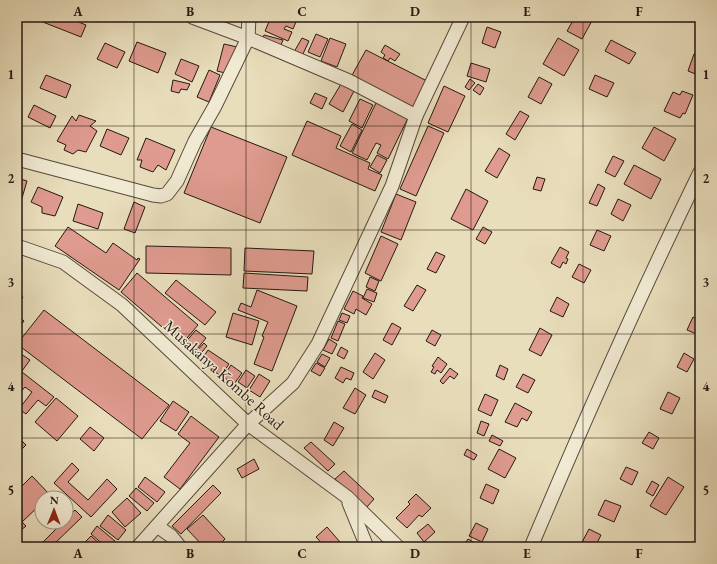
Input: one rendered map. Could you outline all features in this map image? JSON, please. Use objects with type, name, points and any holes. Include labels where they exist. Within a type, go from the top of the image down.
[{"type":"street","points":[[192,17],[248,38],[349,81],[416,116]]},
{"type":"street","points":[[17,159],[153,195],[160,196],[167,194],[177,181],[195,141],[215,106],[248,38],[249,17]]},
{"type":"street","points":[[138,547],[248,424],[293,383],[318,344],[392,186],[416,116],[463,17]]},
{"type":"street","points":[[531,547],[641,296],[700,172]]},
{"type":"street","name":"Musakanya Kombe Road","points":[[17,246],[63,262],[122,304],[248,424],[347,497],[398,547]]},
{"type":"street","points":[[347,497],[367,547]]},
{"type":"street","points":[[157,526],[171,536],[180,547]]},
{"type":"building","points":[[30,17],[66,17],[86,25],[81,37]]},
{"type":"building","points":[[271,17],[298,17],[293,29],[286,26],[284,29],[292,32],[288,41],[265,31]]},
{"type":"building","points":[[575,17],[590,17],[593,19],[582,39],[567,31]]},
{"type":"building","points":[[487,27],[501,32],[495,48],[482,43]]},
{"type":"building","points":[[316,34],[328,39],[320,57],[308,52]]},
{"type":"building","points":[[264,35],[283,40],[281,45],[262,39]]},
{"type":"building","points":[[302,38],[309,41],[302,56],[294,52]]},
{"type":"building","points":[[330,38],[346,44],[337,67],[321,61]]},
{"type":"building","points":[[558,38],[579,50],[564,76],[543,64]]},
{"type":"building","points":[[611,40],[636,53],[629,64],[605,51]]},
{"type":"building","points":[[137,42],[166,53],[158,73],[129,61]]},
{"type":"building","points":[[105,43],[125,52],[117,68],[97,59]]},
{"type":"building","points":[[224,44],[237,47],[229,74],[217,71]]},
{"type":"building","points":[[385,45],[400,54],[395,61],[390,58],[388,61],[383,58],[385,55],[381,52]]},
{"type":"building","points":[[366,50],[427,81],[412,109],[351,77]]},
{"type":"building","points":[[694,54],[700,56],[700,71],[698,75],[688,71]]},
{"type":"building","points":[[181,59],[199,66],[192,82],[175,74]]},
{"type":"building","points":[[471,63],[490,69],[486,82],[467,76]]},
{"type":"building","points":[[209,70],[220,75],[209,102],[197,97]]},
{"type":"building","points":[[46,75],[71,85],[66,98],[40,88]]},
{"type":"building","points":[[595,75],[614,83],[607,97],[589,89]]},
{"type":"building","points":[[539,77],[552,84],[541,104],[528,97]]},
{"type":"building","points":[[470,79],[475,83],[469,90],[465,87]]},
{"type":"building","points":[[173,80],[190,84],[187,90],[181,89],[179,93],[171,91]]},
{"type":"building","points":[[341,84],[354,91],[343,112],[329,104]]},
{"type":"building","points":[[478,84],[484,88],[480,95],[473,90]]},
{"type":"building","points":[[444,86],[465,96],[448,132],[428,123]]},
{"type":"building","points":[[682,91],[693,95],[685,114],[683,113],[680,118],[664,111],[673,92],[680,95]]},
{"type":"building","points":[[315,93],[327,98],[322,109],[310,103]]},
{"type":"building","points":[[360,99],[373,105],[362,128],[349,121]]},
{"type":"building","points":[[376,103],[408,118],[388,159],[377,153],[381,145],[376,143],[367,160],[352,153]]},
{"type":"building","points":[[34,105],[56,116],[50,128],[28,117]]},
{"type":"building","points":[[520,111],[529,116],[515,140],[506,134]]},
{"type":"building","points":[[79,115],[96,121],[90,126],[97,131],[86,152],[78,150],[73,154],[64,150],[66,145],[57,141],[72,116],[76,121]]},
{"type":"building","points":[[307,121],[341,136],[336,148],[370,163],[368,169],[382,175],[375,191],[292,155]]},
{"type":"building","points":[[352,124],[362,130],[351,152],[340,146]]},
{"type":"building","points":[[428,126],[444,133],[416,196],[400,189]]},
{"type":"building","points":[[211,127],[287,157],[260,223],[184,193]]},
{"type":"building","points":[[654,127],[676,139],[664,161],[642,148]]},
{"type":"building","points":[[107,129],[129,138],[121,155],[100,146]]},
{"type":"building","points":[[146,138],[175,150],[166,170],[158,165],[153,172],[140,167],[142,160],[137,160]]},
{"type":"building","points":[[499,148],[510,155],[497,178],[485,171]]},
{"type":"building","points":[[377,155],[387,160],[380,173],[370,167]]},
{"type":"building","points":[[613,156],[624,161],[615,177],[605,172]]},
{"type":"building","points":[[634,165],[661,179],[651,199],[624,184]]},
{"type":"building","points":[[537,177],[545,179],[541,191],[533,189]]},
{"type":"building","points":[[17,178],[27,181],[22,198],[17,196]]},
{"type":"building","points":[[598,184],[605,188],[597,206],[589,203]]},
{"type":"building","points":[[38,187],[63,197],[55,216],[42,213],[42,207],[31,202]]},
{"type":"building","points":[[466,189],[488,201],[473,230],[451,219]]},
{"type":"building","points":[[396,194],[416,202],[401,240],[381,232]]},
{"type":"building","points":[[618,199],[631,205],[623,221],[611,214]]},
{"type":"building","points":[[134,202],[145,207],[135,233],[124,229]]},
{"type":"building","points":[[78,204],[103,213],[98,229],[73,221]]},
{"type":"building","points":[[68,227],[106,253],[113,243],[137,260],[138,258],[140,259],[119,290],[55,246]]},
{"type":"building","points":[[483,227],[492,232],[485,244],[476,239]]},
{"type":"building","points":[[597,230],[611,236],[604,251],[590,245]]},
{"type":"building","points":[[381,236],[398,244],[381,281],[365,273]]},
{"type":"building","points":[[146,246],[231,248],[231,275],[146,273]]},
{"type":"building","points":[[560,247],[569,252],[566,258],[568,259],[566,264],[563,262],[560,268],[551,263]]},
{"type":"building","points":[[245,248],[314,251],[312,274],[244,271]]},
{"type":"building","points":[[436,252],[445,256],[436,273],[427,269]]},
{"type":"building","points":[[579,264],[591,270],[584,283],[572,277]]},
{"type":"building","points":[[137,273],[198,325],[182,344],[121,292]]},
{"type":"building","points":[[244,273],[308,277],[307,291],[243,288]]},
{"type":"building","points":[[370,277],[379,281],[375,291],[366,287]]},
{"type":"building","points":[[176,280],[216,312],[205,325],[165,293]]},
{"type":"building","points":[[417,285],[426,290],[413,311],[404,306]]},
{"type":"building","points":[[367,289],[377,293],[374,302],[363,298]]},
{"type":"building","points":[[257,290],[297,306],[272,371],[254,364],[264,337],[262,336],[268,322],[238,310],[241,303],[251,307]]},
{"type":"building","points":[[353,291],[363,296],[362,298],[372,304],[366,315],[356,309],[354,314],[344,309]]},
{"type":"building","points":[[17,293],[23,297],[17,306]]},
{"type":"building","points":[[557,297],[569,304],[563,317],[550,311]]},
{"type":"building","points":[[44,310],[169,405],[142,439],[17,344]]},
{"type":"building","points":[[233,313],[259,321],[252,345],[226,337]]},
{"type":"building","points":[[342,313],[350,316],[347,323],[339,320]]},
{"type":"building","points":[[17,315],[24,321],[17,330]]},
{"type":"building","points":[[693,317],[700,321],[699,335],[687,330]]},
{"type":"building","points":[[338,321],[345,324],[338,341],[331,338]]},
{"type":"building","points":[[392,323],[401,328],[392,345],[383,340]]},
{"type":"building","points":[[540,328],[552,335],[541,356],[529,350]]},
{"type":"building","points":[[196,330],[206,338],[193,354],[183,345]]},
{"type":"building","points":[[432,330],[441,335],[435,346],[426,341]]},
{"type":"building","points":[[329,339],[337,344],[332,354],[323,350]]},
{"type":"building","points":[[204,343],[207,346],[197,358],[193,355]]},
{"type":"building","points":[[341,347],[348,351],[344,359],[337,355]]},
{"type":"building","points":[[208,350],[229,364],[221,376],[200,362]]},
{"type":"building","points":[[18,352],[30,360],[22,371],[17,368]]},
{"type":"building","points":[[375,353],[385,360],[373,379],[363,372]]},
{"type":"building","points":[[684,353],[694,359],[687,372],[677,367]]},
{"type":"building","points":[[322,354],[330,358],[325,367],[317,362]]},
{"type":"building","points":[[438,357],[447,364],[441,373],[437,370],[435,374],[431,372],[434,367],[432,366]]},
{"type":"building","points":[[316,363],[325,368],[320,376],[311,371]]},
{"type":"building","points":[[231,365],[242,373],[234,384],[223,377]]},
{"type":"building","points":[[500,365],[508,369],[504,380],[496,376]]},
{"type":"building","points":[[341,367],[354,373],[351,380],[346,378],[343,383],[335,378]]},
{"type":"building","points":[[450,368],[458,374],[454,379],[450,376],[443,384],[440,381]]},
{"type":"building","points":[[246,370],[255,376],[247,388],[238,382]]},
{"type":"building","points":[[22,372],[54,397],[46,406],[38,400],[26,414],[19,409],[32,392],[25,387],[17,396],[17,378]]},
{"type":"building","points":[[259,374],[270,381],[260,397],[249,390]]},
{"type":"building","points":[[523,374],[535,380],[528,393],[516,387]]},
{"type":"building","points":[[355,388],[366,395],[355,414],[343,408]]},
{"type":"building","points":[[375,390],[388,396],[385,403],[372,397]]},
{"type":"building","points":[[668,392],[680,398],[672,414],[660,409]]},
{"type":"building","points":[[485,394],[498,400],[491,416],[478,410]]},
{"type":"building","points":[[56,398],[78,416],[57,441],[35,422]]},
{"type":"building","points":[[173,401],[189,412],[176,431],[160,421]]},
{"type":"building","points":[[515,403],[532,412],[527,421],[522,418],[517,427],[505,422]]},
{"type":"building","points":[[191,416],[219,437],[180,489],[164,477],[190,443],[178,434]]},
{"type":"building","points":[[481,421],[489,424],[484,436],[477,433]]},
{"type":"building","points":[[334,422],[344,428],[333,446],[324,440]]},
{"type":"building","points":[[90,427],[104,438],[94,451],[80,439]]},
{"type":"building","points":[[649,432],[659,438],[653,449],[642,443]]},
{"type":"building","points":[[492,435],[503,441],[500,446],[489,441]]},
{"type":"building","points":[[17,436],[26,445],[17,454]]},
{"type":"building","points":[[311,442],[335,464],[328,471],[304,448]]},
{"type":"building","points":[[467,449],[477,455],[474,460],[464,455]]},
{"type":"building","points":[[499,449],[516,458],[505,478],[488,469]]},
{"type":"building","points":[[254,459],[259,469],[242,478],[237,469]]},
{"type":"building","points":[[72,463],[79,470],[68,482],[88,500],[107,479],[117,489],[91,517],[74,501],[74,490],[62,490],[54,483]]},
{"type":"building","points":[[626,467],[638,472],[632,485],[620,479]]},
{"type":"building","points":[[344,471],[374,499],[366,508],[335,479]]},
{"type":"building","points":[[32,476],[45,490],[34,490],[34,511],[22,522],[26,526],[20,531],[17,528],[17,491]]},
{"type":"building","points":[[145,477],[165,492],[157,502],[138,487]]},
{"type":"building","points":[[668,477],[684,487],[666,515],[650,506]]},
{"type":"building","points":[[652,481],[659,485],[653,496],[646,492]]},
{"type":"building","points":[[486,484],[499,490],[493,504],[480,498]]},
{"type":"building","points":[[213,485],[221,493],[181,534],[172,526]]},
{"type":"building","points":[[136,488],[154,503],[147,511],[129,496]]},
{"type":"building","points":[[416,494],[431,508],[422,517],[419,515],[407,528],[396,518],[410,504],[408,502]]},
{"type":"building","points":[[127,498],[141,513],[125,527],[112,512]]},
{"type":"building","points":[[605,500],[621,506],[614,522],[598,515]]},
{"type":"building","points":[[75,510],[82,517],[74,525]]},
{"type":"building","points":[[108,515],[126,530],[118,540],[100,526]]},
{"type":"building","points":[[203,515],[225,539],[217,547],[204,547],[187,529]]},
{"type":"building","points":[[476,523],[488,529],[482,542],[469,536]]},
{"type":"building","points":[[428,524],[435,532],[424,542],[417,533]]},
{"type":"building","points":[[97,526],[115,541],[110,547],[106,547],[91,534]]},
{"type":"building","points":[[327,527],[340,542],[334,547],[325,547],[316,537]]},
{"type":"building","points":[[589,529],[601,535],[595,547],[581,547],[580,546]]},
{"type":"building","points":[[55,530],[69,530],[51,547],[38,547]]},
{"type":"building","points":[[91,536],[103,547],[80,547]]},
{"type":"building","points":[[468,539],[482,547],[459,547],[461,543],[464,545]]}]
